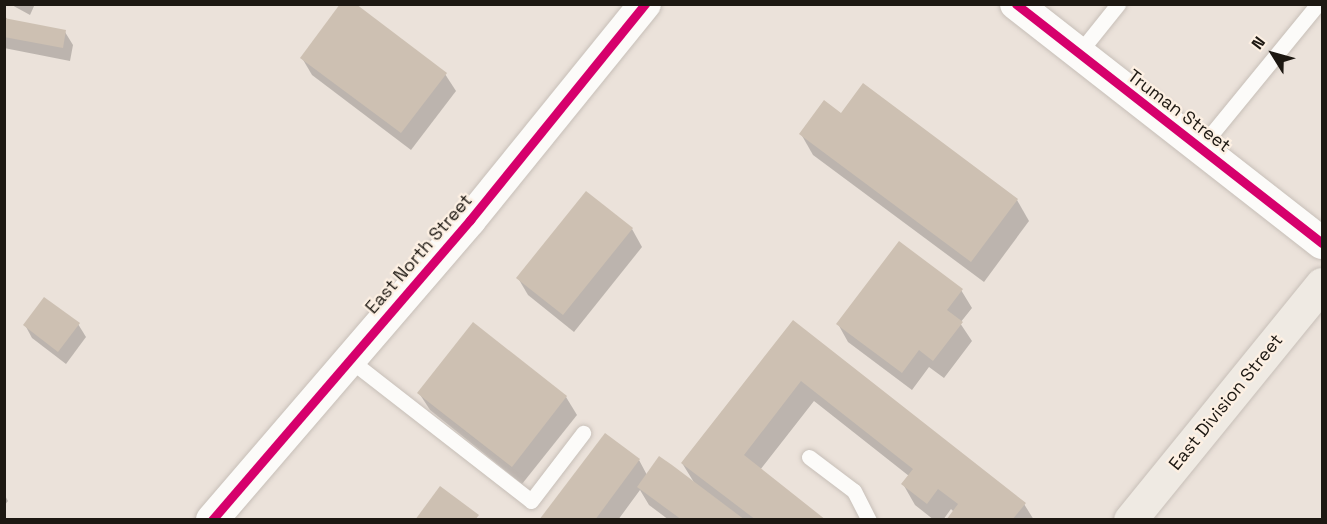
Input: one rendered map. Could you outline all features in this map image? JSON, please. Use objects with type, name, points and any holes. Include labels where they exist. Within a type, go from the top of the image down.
[{"type":"main road","name":"East Division Street","points":[[1130,519],[1323,284]]},
{"type":"street","name":"East North Street","points":[[212,519],[470,220],[645,4]]},
{"type":"street","name":"Truman Street","points":[[1016,4],[1323,243]]},
{"type":"lane","points":[[1078,54],[1118,4]]},
{"type":"lane","points":[[1200,148],[1318,4]]},
{"type":"lane","points":[[350,360],[531,501],[583,434]]},
{"type":"lane","points":[[809,457],[854,492],[869,519]]},
{"type":"building","points":[[340,4],[356,4],[447,73],[401,133],[300,58]]},
{"type":"building","points":[[4,18],[66,30],[63,48],[4,37]]},
{"type":"building","points":[[863,83],[1018,199],[971,262],[799,134],[824,100],[841,113]]},
{"type":"building","points":[[586,191],[633,228],[563,315],[516,278]]},
{"type":"building","points":[[899,241],[963,289],[947,310],[963,322],[933,361],[919,350],[902,373],[836,324]]},
{"type":"building","points":[[44,297],[80,323],[58,352],[23,325]]},
{"type":"building","points":[[793,320],[1026,503],[1012,520],[946,520],[958,504],[938,489],[927,504],[901,484],[913,469],[801,381],[744,455],[826,520],[756,520],[681,463]]},
{"type":"building","points":[[473,322],[567,396],[512,467],[417,393]]},
{"type":"building","points":[[605,433],[640,459],[595,520],[539,520]]},
{"type":"building","points":[[659,456],[745,520],[682,520],[637,487]]},
{"type":"building","points":[[440,486],[479,515],[475,520],[415,520]]},
{"type":"cycle path","points":[[212,520],[470,220],[645,4]]},
{"type":"cycle path","points":[[1016,4],[1322,243]]}]
